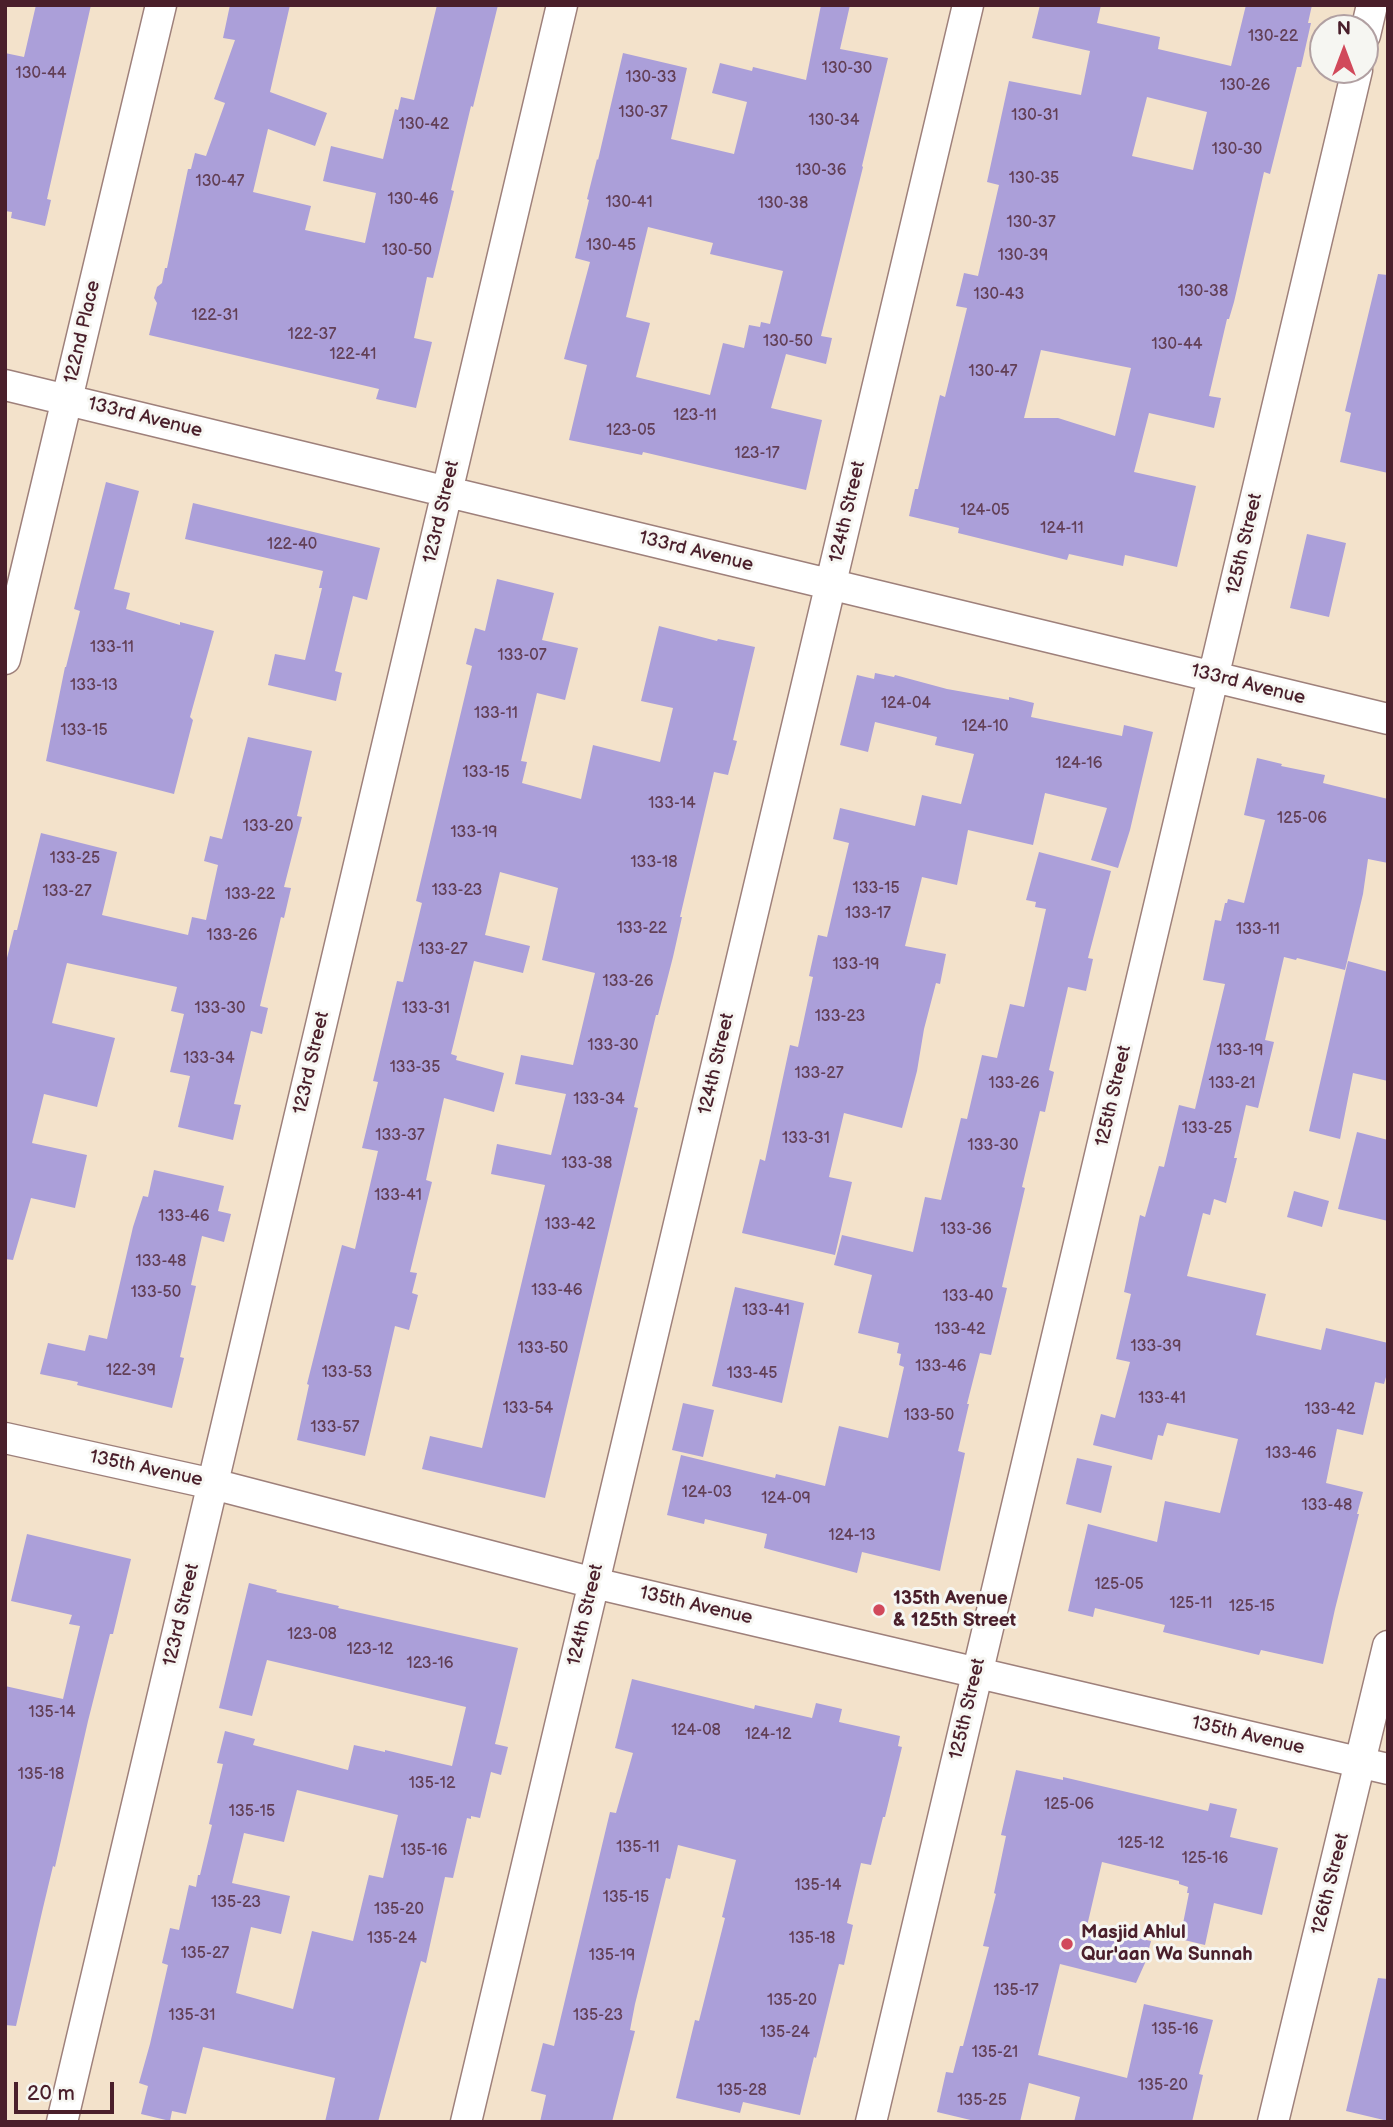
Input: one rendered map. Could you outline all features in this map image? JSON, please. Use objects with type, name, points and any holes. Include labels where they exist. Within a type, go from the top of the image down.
[{"type":"street","name":"122nd Place","points":[[5,659],[160,5]]},
{"type":"street","name":"123rd Street","points":[[62,2122],[562,5]]},
{"type":"street","name":"124th Street","points":[[466,2122],[968,5]]},
{"type":"street","name":"125th Street","points":[[871,2122],[1354,84]]},
{"type":"street","name":"133rd Avenue","points":[[5,385],[1388,719]]},
{"type":"street","name":"135th Avenue","points":[[5,1438],[213,1483],[594,1583],[1374,1765]]},
{"type":"street","name":"126th Street","points":[[1273,2122],[1374,1765],[1388,1646]]},
{"type":"building","points":[[36,5],[91,5],[47,199],[51,200],[45,226],[11,218],[12,212],[5,211],[5,53],[24,57]]},
{"type":"building","points":[[230,5],[290,5],[270,92],[327,113],[315,146],[268,129],[253,192],[311,206],[305,230],[365,243],[376,193],[323,181],[331,146],[383,159],[395,109],[398,110],[401,97],[414,100],[437,5],[498,5],[451,190],[454,191],[433,278],[427,277],[414,338],[432,342],[416,408],[376,399],[379,389],[149,335],[157,303],[154,298],[167,268],[188,169],[191,169],[195,153],[206,156],[225,103],[214,99],[235,40],[223,38]]},
{"type":"building","points":[[821,5],[850,5],[840,49],[888,58],[821,336],[832,338],[826,364],[786,354],[771,408],[822,420],[806,490],[643,452],[642,455],[569,440],[587,365],[564,359],[590,262],[575,258],[623,53],[687,68],[671,139],[734,154],[747,102],[712,93],[720,63],[752,71],[753,67],[806,80]],"holes":[[[648,227],[713,243],[710,254],[783,271],[770,324],[761,322],[760,327],[749,325],[744,348],[723,343],[710,395],[636,377],[650,323],[626,317]]]},
{"type":"building","points":[[1040,5],[1101,5],[1097,23],[1160,37],[1158,49],[1231,66],[1246,5],[1312,5],[1301,67],[1297,67],[1270,174],[1264,172],[1209,396],[1221,398],[1214,428],[1149,413],[1134,472],[1196,486],[1177,567],[1125,555],[1123,566],[1069,554],[1067,560],[958,533],[959,528],[909,516],[940,395],[945,397],[967,308],[956,306],[964,273],[978,276],[999,185],[987,182],[1009,81],[1081,95],[1090,51],[1032,38]],"holes":[[[1147,97],[1207,112],[1193,170],[1132,156]],[[1041,350],[1131,368],[1115,436],[1058,418],[1024,418]]]},
{"type":"building","points":[[1378,274],[1388,275],[1388,473],[1340,462],[1351,413],[1345,411]]},
{"type":"building","points":[[106,482],[139,491],[114,589],[130,593],[126,609],[180,625],[180,622],[214,631],[190,717],[193,720],[174,794],[46,761],[65,667],[80,611],[74,609]]},
{"type":"building","points":[[193,503],[380,548],[367,600],[353,596],[335,671],[342,673],[336,701],[268,685],[275,654],[305,660],[322,588],[319,588],[323,571],[185,539]]},
{"type":"building","points":[[1307,534],[1346,543],[1329,617],[1290,608]]},
{"type":"building","points":[[497,579],[554,593],[542,640],[578,648],[565,700],[537,693],[521,761],[527,762],[522,783],[581,799],[593,745],[660,762],[673,708],[641,701],[659,626],[717,641],[718,639],[755,647],[733,740],[737,741],[728,775],[714,772],[673,957],[634,1107],[638,1108],[545,1498],[422,1469],[430,1436],[482,1448],[545,1185],[491,1174],[497,1144],[551,1155],[566,1094],[515,1084],[521,1055],[573,1065],[595,973],[542,960],[558,888],[500,872],[485,935],[530,946],[523,973],[474,961],[451,1054],[457,1056],[456,1060],[504,1073],[494,1112],[444,1098],[426,1180],[432,1182],[410,1272],[417,1273],[412,1293],[418,1295],[409,1330],[395,1326],[365,1456],[297,1440],[309,1385],[307,1384],[342,1245],[355,1249],[378,1151],[362,1148],[378,1082],[373,1081],[397,981],[403,982],[422,903],[416,901],[472,666],[466,664],[475,628],[485,631]]},
{"type":"building","points":[[875,673],[895,675],[947,689],[1034,703],[1031,717],[1122,736],[1124,725],[1153,732],[1130,830],[1118,868],[1091,860],[1107,808],[1045,793],[1033,845],[968,830],[957,885],[922,877],[905,946],[946,954],[940,984],[936,983],[902,1128],[844,1113],[829,1177],[852,1182],[835,1255],[742,1233],[760,1159],[765,1161],[790,1045],[798,1047],[813,977],[809,976],[818,935],[827,937],[849,843],[833,839],[840,808],[915,826],[922,795],[961,804],[974,754],[935,745],[937,737],[875,722],[868,752],[840,745],[857,675],[874,679]]},
{"type":"building","points":[[248,737],[312,751],[297,816],[302,817],[284,887],[291,888],[284,918],[281,917],[260,1006],[268,1008],[262,1034],[251,1031],[234,1104],[241,1105],[233,1140],[178,1127],[190,1076],[170,1072],[184,1014],[171,1011],[177,987],[67,963],[52,1023],[115,1038],[97,1107],[44,1094],[32,1143],[87,1155],[75,1208],[31,1198],[13,1260],[5,1259],[5,966],[14,930],[17,930],[41,833],[117,852],[102,915],[188,935],[192,917],[206,920],[218,865],[204,861],[210,836],[222,839]]},
{"type":"building","points":[[1257,758],[1325,775],[1323,783],[1388,799],[1388,863],[1368,859],[1363,894],[1345,970],[1284,957],[1265,1040],[1274,1042],[1258,1108],[1246,1105],[1226,1203],[1214,1199],[1210,1215],[1203,1213],[1187,1276],[1266,1294],[1256,1335],[1321,1350],[1326,1328],[1388,1343],[1388,1370],[1384,1384],[1375,1382],[1363,1435],[1337,1429],[1326,1483],[1363,1492],[1323,1664],[1261,1650],[1259,1655],[1163,1632],[1165,1625],[1095,1608],[1093,1617],[1068,1611],[1088,1524],[1157,1542],[1165,1501],[1220,1513],[1238,1439],[1167,1423],[1163,1436],[1158,1435],[1152,1460],[1093,1445],[1101,1414],[1115,1418],[1130,1362],[1116,1359],[1131,1294],[1124,1292],[1140,1215],[1145,1217],[1159,1166],[1164,1167],[1179,1105],[1195,1109],[1225,984],[1203,980],[1215,920],[1221,921],[1228,899],[1244,903],[1265,820],[1244,815]]},
{"type":"building","points":[[1039,852],[1111,871],[1088,958],[1093,959],[1086,991],[1068,987],[1049,1070],[1054,1072],[1045,1112],[1040,1111],[1022,1187],[1025,1188],[1002,1287],[1007,1288],[991,1355],[980,1353],[967,1404],[958,1451],[965,1453],[940,1571],[862,1552],[857,1573],[764,1548],[767,1534],[705,1519],[704,1524],[667,1515],[681,1455],[775,1478],[776,1474],[825,1486],[839,1426],[888,1438],[904,1367],[899,1365],[899,1343],[858,1333],[872,1275],[834,1265],[842,1235],[913,1252],[925,1197],[941,1200],[961,1118],[967,1119],[982,1055],[997,1058],[1010,1004],[1024,1007],[1046,909],[1035,907],[1036,902],[1026,900]]},
{"type":"building","points":[[1348,961],[1388,972],[1388,1081],[1353,1073],[1340,1139],[1309,1131]]},
{"type":"building","points":[[1357,1132],[1388,1140],[1388,1221],[1338,1209]]},
{"type":"building","points":[[154,1170],[224,1186],[218,1211],[231,1214],[224,1242],[202,1236],[191,1285],[196,1286],[180,1357],[184,1358],[172,1408],[40,1374],[48,1343],[85,1351],[89,1335],[107,1339],[133,1227],[143,1196],[148,1197]]},
{"type":"building","points":[[1294,1191],[1329,1201],[1322,1227],[1287,1217]]},
{"type":"building","points":[[735,1287],[804,1303],[782,1403],[712,1386]]},
{"type":"building","points":[[683,1403],[714,1410],[703,1457],[672,1450]]},
{"type":"building","points":[[1077,1458],[1112,1466],[1101,1513],[1066,1504]]},
{"type":"building","points":[[27,1534],[131,1559],[88,1721],[16,2026],[5,2025],[5,1686],[63,1699],[80,1626],[69,1624],[72,1615],[11,1601]]},
{"type":"building","points":[[249,1583],[339,1606],[338,1608],[518,1648],[495,1744],[508,1747],[501,1775],[491,1772],[480,1818],[467,1818],[453,1878],[445,1877],[426,1963],[421,1961],[378,2122],[325,2122],[335,2078],[203,2047],[186,2114],[172,2111],[170,2121],[141,2114],[148,2086],[139,2083],[168,1965],[162,1963],[170,1928],[179,1930],[189,1885],[196,1887],[200,1875],[223,1764],[217,1763],[225,1731],[255,1739],[253,1745],[348,1770],[354,1745],[452,1766],[466,1707],[267,1660],[252,1716],[219,1708]],"holes":[[[297,1790],[398,1815],[383,1878],[369,1875],[353,1941],[312,1931],[293,2009],[236,1993],[251,1927],[281,1934],[290,1896],[232,1883],[244,1833],[284,1842]]]},
{"type":"building","points":[[632,1679],[754,1709],[755,1705],[812,1718],[816,1703],[842,1709],[839,1722],[900,1736],[898,1746],[902,1747],[885,1817],[871,1865],[861,1863],[847,1923],[853,1925],[844,1965],[839,1964],[800,2115],[743,2102],[740,2113],[676,2098],[695,2020],[699,2021],[725,1918],[722,1917],[736,1860],[678,1845],[670,1879],[666,1878],[635,2004],[630,2030],[635,2031],[612,2122],[540,2122],[546,2095],[531,2091],[543,2043],[554,2046],[610,1812],[616,1813],[633,1753],[615,1748]]},
{"type":"building","points":[[1016,1770],[1063,1780],[1063,1777],[1208,1811],[1210,1803],[1237,1809],[1230,1837],[1278,1848],[1262,1915],[1214,1903],[1205,1945],[1180,1939],[1188,1887],[1179,1884],[1179,1881],[1102,1862],[1087,1926],[1151,1941],[1145,1963],[1136,1983],[1060,1964],[1038,2055],[1127,2078],[1144,2004],[1213,2020],[1199,2074],[1203,2075],[1192,2122],[1074,2122],[1080,2097],[1029,2083],[1020,2122],[979,2122],[937,2112],[946,2072],[953,2073],[960,2046],[963,2046],[989,1947],[983,1946],[996,1894],[994,1893],[1006,1836],[1001,1835]]},
{"type":"building","points":[[1378,1978],[1388,1979],[1388,2121],[1346,2111]]},
{"type":"place","name":"135th Avenue & 125th Street","points":[[879,1610]]},
{"type":"place","name":"Masjid Ahlul Qur'aan Wa Sunnah","points":[[1067,1944]]}]
